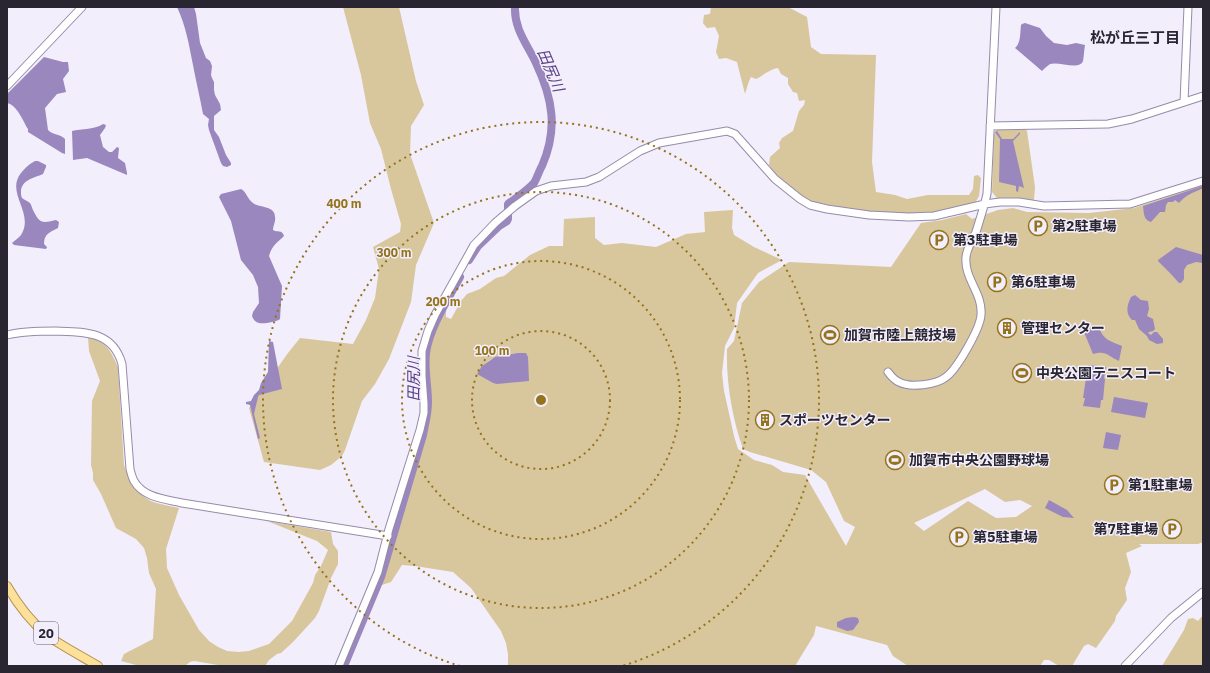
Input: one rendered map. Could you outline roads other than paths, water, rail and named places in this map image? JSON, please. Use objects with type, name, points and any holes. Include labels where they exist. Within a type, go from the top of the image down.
[{"type":"main road","name":"20","points":[[7,586],[16,602],[31,620],[49,636],[98,666]]},
{"type":"street","points":[[7,86],[82,7]]},
{"type":"street","points":[[888,372],[893,378],[904,384],[919,385],[940,381],[948,376],[955,367],[972,339],[980,320],[982,308],[977,291],[968,272],[966,258],[968,247],[975,233],[987,194],[996,7]]},
{"type":"street","points":[[1184,102],[1188,7]]},
{"type":"street","points":[[990,126],[1108,124],[1132,119],[1203,96]]},
{"type":"street","points":[[339,666],[378,572],[414,454],[422,422],[424,404],[422,351],[428,331],[435,315],[474,245],[495,223],[536,191],[551,186],[586,182],[599,177],[640,151],[659,143],[727,132],[735,134],[775,179],[794,196],[815,206],[869,215],[923,217],[939,215],[985,204],[1006,202],[1019,202],[1044,206],[1130,204],[1203,181]]},
{"type":"street","points":[[7,335],[20,332],[42,331],[87,333],[102,337],[115,347],[118,351],[122,364],[130,469],[133,480],[139,487],[155,497],[182,503],[388,536]]},
{"type":"street","points":[[1125,666],[1171,618],[1203,592]]},
{"type":"waterway","name":"田尻川","points":[[469,260],[478,246],[499,226],[507,221],[508,204],[525,192],[534,183],[542,166],[550,139],[552,127],[550,102],[542,76],[519,29],[515,15],[515,7]]},
{"type":"waterway","name":"田尻川","points":[[344,666],[381,577],[423,435],[428,406],[425,365],[428,344],[435,324],[460,277]]},
{"type":"place","name":"第2駐車場","points":[[1038,226]]},
{"type":"place","name":"第3駐車場","points":[[939,240]]},
{"type":"place","name":"第6駐車場","points":[[997,282]]},
{"type":"place","name":"管理センター","points":[[1007,328]]},
{"type":"place","name":"加賀市陸上競技場","points":[[830,335]]},
{"type":"place","name":"中央公園テニスコート","points":[[1022,373]]},
{"type":"place","name":"スポーツセンター","points":[[765,420]]},
{"type":"place","name":"加賀市中央公園野球場","points":[[895,460]]},
{"type":"place","name":"第1駐車場","points":[[1114,485]]},
{"type":"place","name":"第7駐車場","points":[[1172,529]]},
{"type":"place","name":"第5駐車場","points":[[959,537]]},
{"type":"district","name":"松が丘三丁目","points":[[1135,37]]}]
